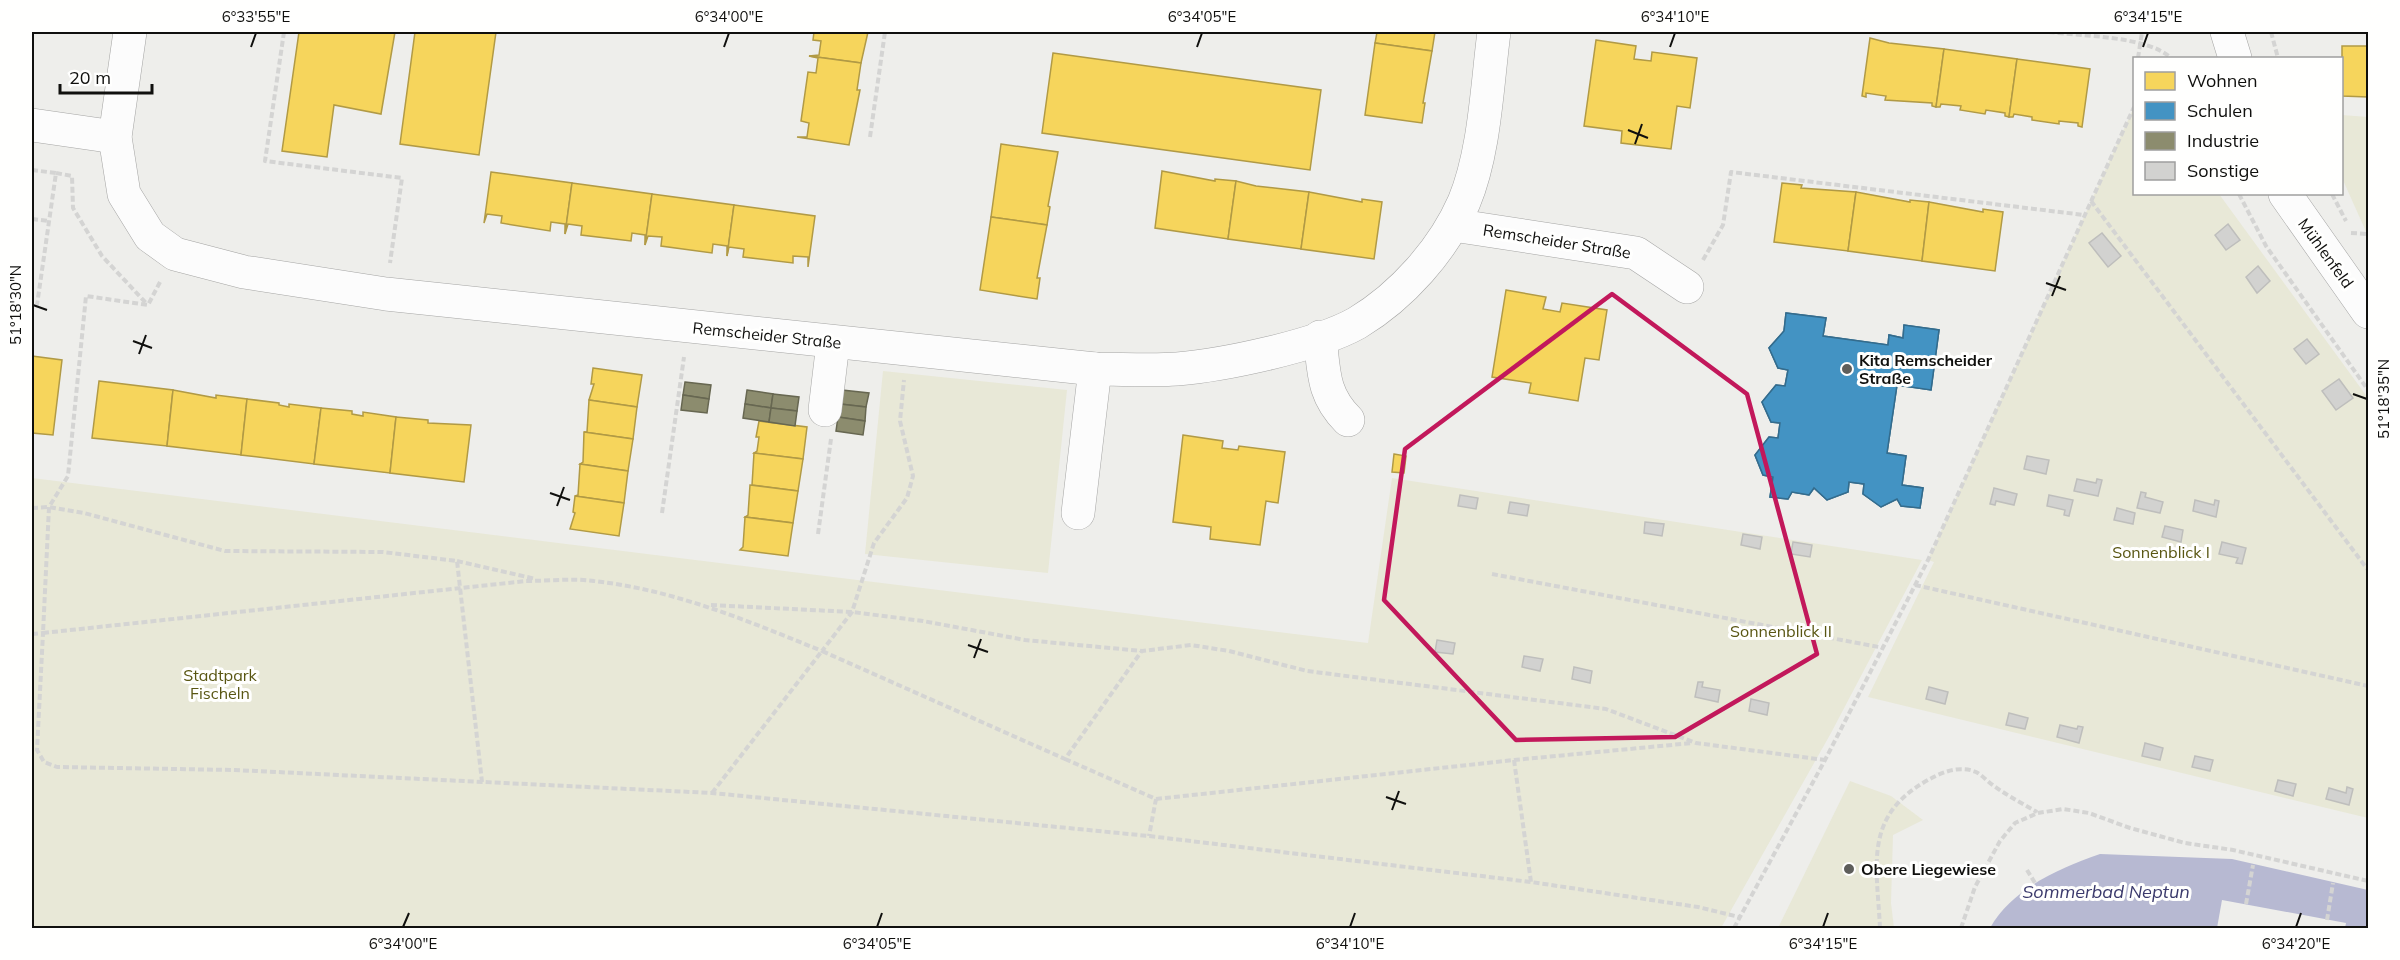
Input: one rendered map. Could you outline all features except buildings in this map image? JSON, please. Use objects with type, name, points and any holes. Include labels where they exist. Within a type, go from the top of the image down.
[{"type":"street","name":"Remscheider Straße","points":[[130,32],[115,137],[124,194],[150,236],[175,254],[244,273],[386,294],[1095,369],[1177,369],[1247,358],[1320,337],[1355,324],[1385,304],[1409,282],[1453,225],[1465,200],[1474,168],[1494,32]]},
{"type":"street","points":[[2227,32],[2235,57]]},
{"type":"street","points":[[32,125],[115,137]]},
{"type":"street","name":"Mühlenfeld","points":[[2286,195],[2368,312]]},
{"type":"street","name":"Remscheider Straße","points":[[1453,225],[1636,253],[1687,287]]},
{"type":"street","points":[[1320,337],[1328,394],[1334,406],[1348,420]]},
{"type":"street","points":[[825,410],[833,343]]},
{"type":"street","points":[[1078,513],[1095,369]]},
{"type":"path","points":[[284,32],[265,161],[402,178],[386,294]]},
{"type":"path","points":[[870,137],[885,32]]},
{"type":"path","points":[[2049,32],[2141,44],[2171,57]]},
{"type":"path","points":[[2138,57],[2142,32]]},
{"type":"path","points":[[2271,32],[2278,57]]},
{"type":"path","points":[[1734,928],[1825,760],[1915,585],[2133,109]]},
{"type":"path","points":[[32,170],[72,176],[73,208],[102,256],[148,305]]},
{"type":"path","points":[[1687,287],[1723,225],[1731,172],[2084,215]]},
{"type":"path","points":[[32,304],[37,305],[56,173]]},
{"type":"path","points":[[2240,195],[2266,246],[2368,390]]},
{"type":"path","points":[[2091,201],[2368,570]]},
{"type":"path","points":[[32,219],[49,222]]},
{"type":"path","points":[[148,305],[175,254]]},
{"type":"path","points":[[148,305],[86,296],[68,476],[49,507],[38,750],[44,762],[57,767],[235,770],[712,793],[1149,836],[1531,882],[1698,907],[1739,917]]},
{"type":"path","points":[[662,513],[688,327]]},
{"type":"path","points":[[712,793],[852,612],[873,554],[874,543],[908,498],[913,476],[900,421],[906,350]]},
{"type":"path","points":[[818,534],[832,426],[825,410]]},
{"type":"path","points":[[32,508],[49,507],[84,513],[225,551],[383,552],[457,561],[544,581]]},
{"type":"path","points":[[457,561],[482,782]]},
{"type":"path","points":[[1492,574],[1884,648]]},
{"type":"path","points":[[32,634],[461,589],[544,581],[592,580],[630,586],[707,605],[822,651],[1156,799],[1514,759],[1696,743],[1825,760]]},
{"type":"path","points":[[1915,585],[2368,686]]},
{"type":"path","points":[[707,605],[852,612],[923,621],[1025,640],[1142,651],[1191,645],[1229,651],[1307,671],[1606,709],[1696,743]]},
{"type":"path","points":[[1065,759],[1142,651]]},
{"type":"path","points":[[1514,759],[1531,882]]},
{"type":"path","points":[[1880,928],[1877,868],[1879,834],[1887,814],[1920,784],[1940,773],[1957,769],[1975,772],[2038,813]]},
{"type":"path","points":[[1149,836],[1156,799]]},
{"type":"path","points":[[1961,928],[1975,887],[2000,841],[2015,824],[2038,813],[2063,809],[2089,813],[2130,828],[2185,843],[2233,850],[2368,881]]},
{"type":"path","points":[[2246,904],[2253,865]]},
{"type":"path","points":[[2027,870],[2035,883]]},
{"type":"path","points":[[2327,920],[2333,883]]},
{"type":"highlighted area","points":[[1612,294],[1747,394],[1817,654],[1675,737],[1516,740],[1384,600],[1405,449]]},
{"type":"green space","name":"Sonnenblick I","points":[[2133,109],[2133,195],[2220,195],[2368,398],[2368,818],[1868,697],[1934,562],[1928,560]]},
{"type":"green space","points":[[2343,115],[2368,117],[2368,236],[2343,180]]},
{"type":"green space","points":[[883,371],[1067,390],[1048,573],[865,554]]},
{"type":"green space","name":"Stadtpark Fischeln","points":[[32,478],[1368,643],[1392,478],[1922,560],[1831,733],[1721,928],[32,928]]},
{"type":"green space","name":"Obere Liegewiese","points":[[1850,781],[1891,796],[1923,820],[1893,835],[1891,903],[1894,928],[1778,928]]},
{"type":"water","name":"Sommerbad Neptun","points":[[2100,854],[2232,859],[2368,890],[2368,928],[1990,928],[1999,914],[2024,891],[2053,873]]},
{"type":"pier","points":[[2222,900],[2346,923],[2345,928],[2217,928]]},
{"type":"place","name":"Kita Remscheider Straße","points":[[1847,369]]},
{"type":"place","name":"Obere Liegewiese","points":[[1849,869]]},
{"type":"park label","name":"Sonnenblick II","points":[[1781,631]]}]
